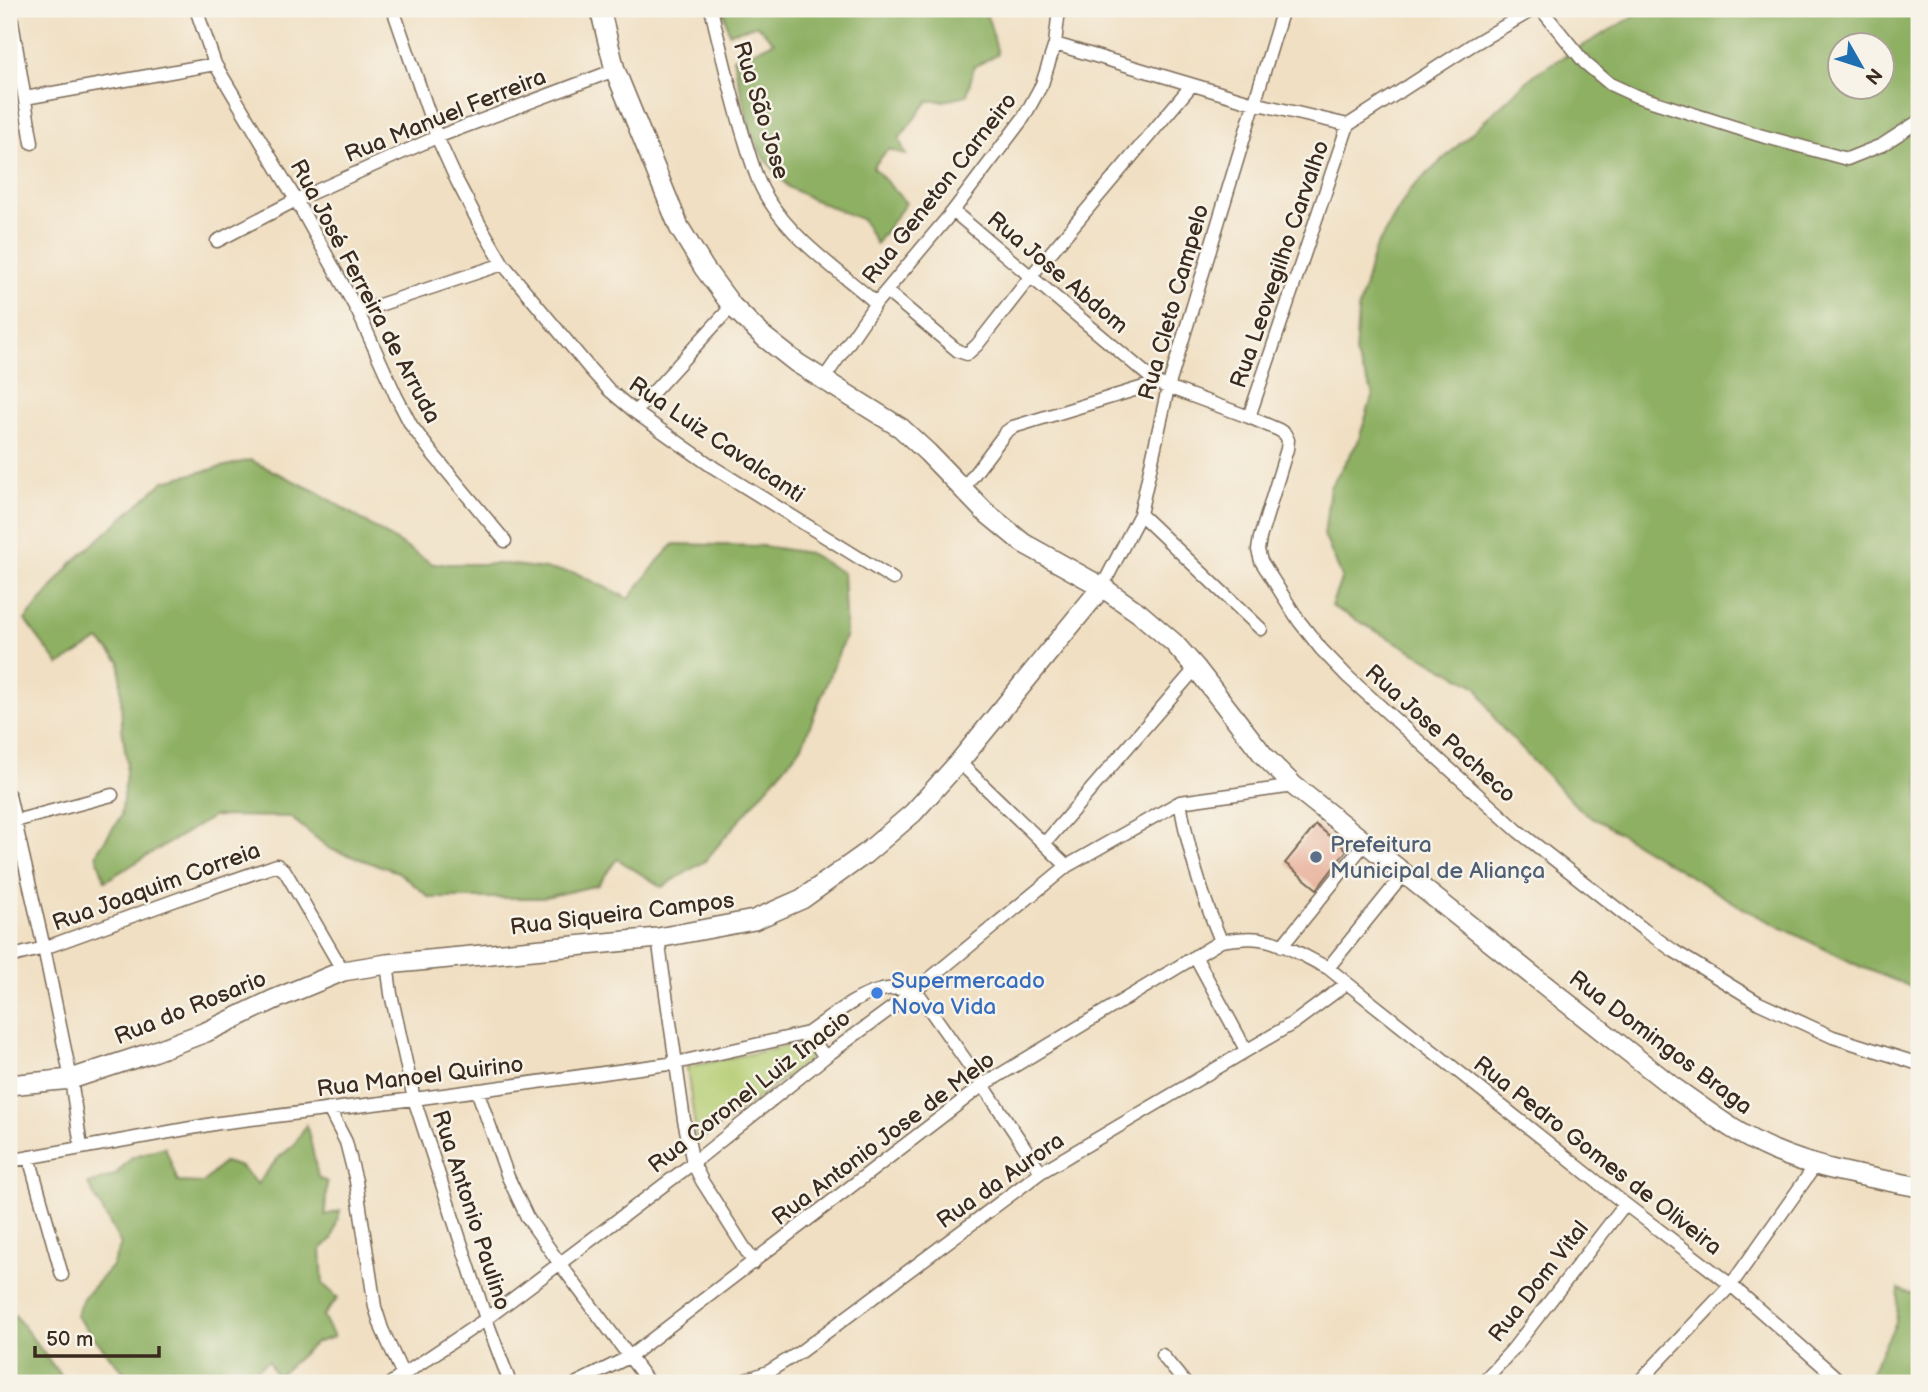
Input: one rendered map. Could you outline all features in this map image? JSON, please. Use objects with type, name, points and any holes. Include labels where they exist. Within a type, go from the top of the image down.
[{"type":"main road","name":"Rua Domingos Braga","points":[[600,9],[615,70],[679,227],[732,306],[764,337],[797,363],[901,429],[984,511],[1023,542],[1102,587],[1139,613],[1174,643],[1264,756],[1294,786],[1673,1087],[1728,1126],[1771,1150],[1815,1166],[1919,1187]]},
{"type":"main road","name":"Rua Siqueira Campos","points":[[387,964],[658,938],[754,920],[802,899],[865,854],[913,813],[959,762],[1102,587]]},
{"type":"main road","name":"Rua do Rosario","points":[[9,1085],[71,1079],[206,1031],[343,971],[387,964]]},
{"type":"street","points":[[10,9],[32,143]]},
{"type":"street","name":"Rua José Ferreira de Arruda","points":[[196,9],[215,64],[296,200],[358,312],[411,425],[505,541]]},
{"type":"street","name":"Rua Luiz Cavalcanti","points":[[393,9],[437,137],[457,181],[503,264],[590,369],[635,412],[713,467],[893,579]]},
{"type":"street","name":"Rua São Jose","points":[[711,9],[733,104],[758,181],[768,199],[782,219],[803,240],[876,303]]},
{"type":"street","name":"Rua Geneton Carneiro","points":[[823,380],[876,303],[953,211],[1024,117],[1042,84],[1055,44],[1059,9]]},
{"type":"street","name":"Rua Cleto Campelo","points":[[1102,587],[1140,514],[1163,386],[1283,9]]},
{"type":"street","points":[[1055,44],[1191,86],[1348,125],[1461,51],[1534,9]]},
{"type":"street","points":[[1541,9],[1585,63],[1611,84],[1636,96],[1745,131],[1847,159],[1882,145],[1919,121]]},
{"type":"street","points":[[25,98],[215,64]]},
{"type":"street","name":"Rua Manuel Ferreira","points":[[218,241],[296,200],[437,137],[615,70]]},
{"type":"street","points":[[886,290],[958,351],[967,354],[1191,86]]},
{"type":"street","name":"Rua Leovegilho Carvalho","points":[[1249,417],[1348,125]]},
{"type":"street","name":"Rua Jose Abdom","points":[[953,211],[1163,386],[1249,417]]},
{"type":"street","points":[[358,312],[503,264]]},
{"type":"street","points":[[635,412],[732,306]]},
{"type":"street","points":[[963,489],[1006,432],[1013,427],[1163,386]]},
{"type":"street","name":"Rua Jose Pacheco","points":[[1249,417],[1279,430],[1288,440],[1260,538],[1258,550],[1261,561],[1299,621],[1348,677],[1518,831],[1674,951],[1759,1003],[1784,1015],[1833,1037],[1919,1063]]},
{"type":"street","points":[[1140,514],[1261,629]]},
{"type":"street","points":[[1044,844],[1196,668]]},
{"type":"street","points":[[959,762],[1067,866]]},
{"type":"street","name":"Rua Coronel Luiz Inacio","points":[[391,1383],[486,1319],[693,1163],[825,1057],[916,990],[1067,866],[1180,802],[1294,786]]},
{"type":"street","points":[[9,795],[12,821],[44,948],[71,1079],[80,1147]]},
{"type":"street","points":[[12,821],[112,795]]},
{"type":"street","points":[[1180,802],[1194,867],[1221,941]]},
{"type":"street","points":[[1282,946],[1366,842]]},
{"type":"street","name":"Rua Joaquim Correia","points":[[9,957],[44,948],[277,865],[285,871],[343,971]]},
{"type":"street","points":[[1328,968],[1404,874]]},
{"type":"street","points":[[658,938],[693,1163],[754,1263]]},
{"type":"street","name":"Rua Antonio Jose de Melo","points":[[629,1357],[983,1085],[1221,941],[1261,939],[1328,968]]},
{"type":"street","points":[[1195,956],[1246,1050]]},
{"type":"street","name":"Rua Antonio Paulino","points":[[387,964],[414,1099],[486,1319],[510,1383]]},
{"type":"street","name":"Rua Pedro Gomes de Oliveira","points":[[1328,968],[1346,985],[1731,1285],[1839,1381]]},
{"type":"street","name":"Rua da Aurora","points":[[737,1383],[768,1372],[800,1352],[1041,1172],[1295,1022],[1346,985]]},
{"type":"street","points":[[825,1057],[808,1033],[863,996],[894,988],[916,990],[1041,1172]]},
{"type":"street","name":"Rua Manoel Quirino","points":[[9,1161],[219,1123],[676,1063],[808,1033]]},
{"type":"street","points":[[477,1090],[508,1177],[522,1207],[560,1264],[649,1383]]},
{"type":"street","points":[[329,1109],[346,1142],[356,1181],[375,1307],[403,1375]]},
{"type":"street","points":[[29,1157],[62,1275]]},
{"type":"street","points":[[1638,1383],[1731,1285],[1815,1166]]},
{"type":"street","name":"Rua Dom Vital","points":[[1482,1383],[1513,1349],[1625,1204]]},
{"type":"street","points":[[1162,1355],[1185,1383]]},
{"type":"street","points":[[577,1383],[629,1357]]},
{"type":"green space","points":[[723,9],[984,9],[998,54],[974,67],[967,95],[944,101],[928,101],[899,139],[906,155],[888,149],[873,167],[906,203],[876,244],[863,220],[788,187],[762,155],[750,129],[733,58],[774,42],[757,25],[729,33]]},
{"type":"green space","points":[[1646,9],[1919,9],[1919,990],[1859,966],[1748,911],[1579,809],[1498,724],[1477,687],[1331,606],[1342,577],[1324,535],[1330,487],[1358,442],[1373,394],[1355,354],[1358,311],[1374,251],[1410,190],[1536,73]]},
{"type":"green space","points":[[250,460],[317,492],[433,564],[506,564],[576,573],[629,599],[674,544],[763,546],[809,553],[843,573],[846,634],[802,746],[705,861],[662,887],[617,859],[598,885],[542,898],[430,898],[398,872],[330,849],[290,817],[214,816],[105,881],[96,854],[121,816],[127,763],[122,729],[120,662],[99,640],[59,665],[25,620],[72,563],[164,481]]},
{"type":"green space","points":[[802,1043],[811,1058],[697,1143],[687,1067]]},
{"type":"green space","points":[[306,1125],[318,1177],[327,1182],[325,1215],[340,1211],[332,1239],[321,1249],[323,1284],[338,1298],[323,1316],[334,1337],[315,1343],[277,1377],[268,1361],[251,1373],[254,1383],[135,1383],[76,1316],[83,1298],[112,1266],[121,1244],[88,1184],[115,1175],[132,1157],[165,1147],[178,1182],[203,1183],[224,1162],[241,1167],[257,1184],[278,1158],[294,1145]]},
{"type":"green space","points":[[1899,1289],[1919,1297],[1919,1383],[1865,1383],[1896,1323]]},
{"type":"green space","points":[[15,1315],[68,1383],[9,1383],[9,1316]]},
{"type":"building","name":"Prefeitura Municipal de Aliança","points":[[1316,825],[1347,850],[1317,889],[1285,863]]},
{"type":"place","name":"Prefeitura Municipal de Aliança","points":[[1316,857]]},
{"type":"place","name":"Supermercado Nova Vida","points":[[877,993]]}]
